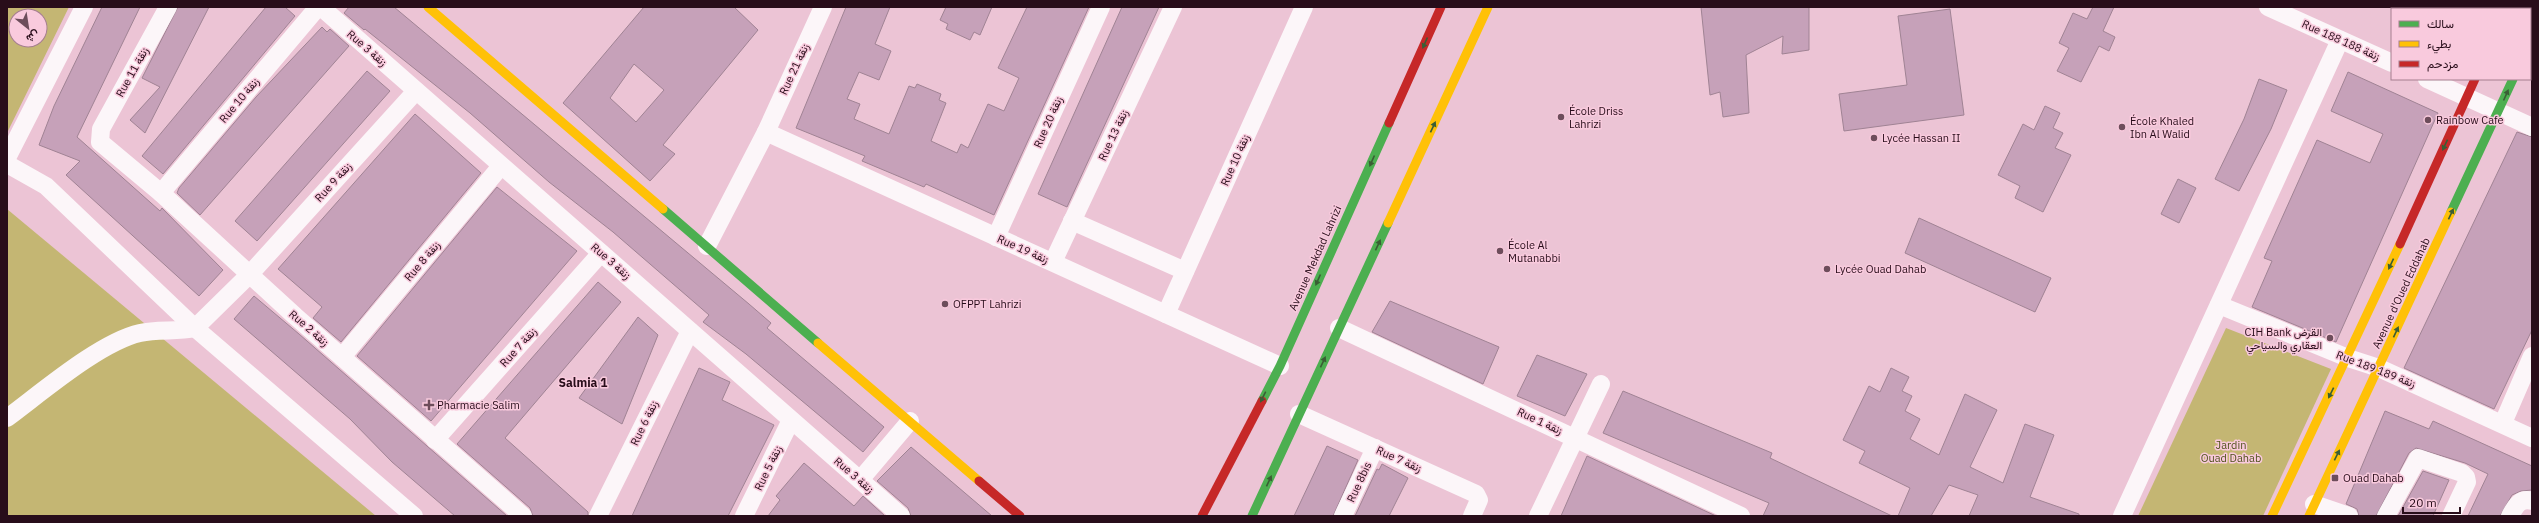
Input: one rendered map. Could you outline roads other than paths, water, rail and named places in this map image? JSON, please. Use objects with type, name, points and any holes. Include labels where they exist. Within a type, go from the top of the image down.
[{"type":"street","points":[[7,158],[84,7]]},
{"type":"street","name":"Rue 11 زنقة","points":[[99,138],[103,125],[168,7]]},
{"type":"street","name":"Rue 3 زنقة","points":[[319,7],[901,516]]},
{"type":"street","name":"Rue 10 زنقة","points":[[161,193],[319,7]]},
{"type":"street","points":[[428,7],[1020,516]]},
{"type":"street","name":"Rue 21 زنقة","points":[[707,246],[766,132],[822,7]]},
{"type":"street","name":"Rue 20 زنقة","points":[[996,237],[1100,7]]},
{"type":"street","name":"Rue 13 زنقة","points":[[1053,262],[1173,7]]},
{"type":"street","name":"Rue 10 زنقة","points":[[1166,314],[1304,7]]},
{"type":"street","name":"Avenue Mekdad Lahrizi","points":[[1202,516],[1280,366],[1441,7]]},
{"type":"street","points":[[1252,516],[1488,7]]},
{"type":"street","name":"Rue 188 زنقة 188","points":[[2268,7],[2391,63]]},
{"type":"street","points":[[2122,516],[2340,40]]},
{"type":"street","points":[[2429,80],[2532,127]]},
{"type":"street","name":"Avenue d'Oued Eddahab","points":[[2272,516],[2348,358],[2475,80]]},
{"type":"street","name":"Avenue d'Oued Eddahab","points":[[2312,510],[2513,80]]},
{"type":"street","name":"Rue 9 زنقة","points":[[195,328],[250,274],[416,91]]},
{"type":"street","name":"Rue 19 زنقة","points":[[766,132],[1280,366]]},
{"type":"street","name":"Rue 2 زنقة","points":[[99,138],[102,145],[161,193],[435,440],[523,516]]},
{"type":"street","points":[[7,164],[46,186],[195,328],[414,516]]},
{"type":"street","name":"Rue 8 زنقة","points":[[342,357],[501,166]]},
{"type":"street","points":[[1072,220],[1185,271]]},
{"type":"street","name":"Rue 7 زنقة","points":[[435,440],[601,253]]},
{"type":"street","name":"Rue 189 زنقة 189","points":[[2219,305],[2348,358],[2379,368],[2503,423],[2532,438]]},
{"type":"street","points":[[7,418],[73,369],[122,339],[141,332],[195,328]]},
{"type":"street","name":"Rue 1 زنقة","points":[[1339,328],[1575,437],[1741,516]]},
{"type":"street","name":"Rue 6 زنقة","points":[[598,516],[690,331]]},
{"type":"street","points":[[2503,423],[2532,356]]},
{"type":"street","points":[[1538,516],[1601,384]]},
{"type":"street","name":"Rue 7 زنقة","points":[[1299,414],[1476,494],[1479,500],[1472,516]]},
{"type":"street","name":"Rue 5 زنقة","points":[[744,516],[791,420]]},
{"type":"street","points":[[860,480],[910,421]]},
{"type":"street","name":"Rue 8bis","points":[[1343,516],[1375,448]]},
{"type":"street","points":[[2386,516],[2418,458],[2462,473],[2466,477],[2467,482],[2452,516]]},
{"type":"street","points":[[2510,516],[2518,503],[2527,499],[2532,501]]},
{"type":"street","points":[[2312,510],[2349,516]]},
{"type":"place","name":"École Driss Lahrizi","points":[[1561,117]]},
{"type":"place","name":"Rainbow Cafe","points":[[2428,120]]},
{"type":"place","name":"École Khaled Ibn Al Walid","points":[[2122,127]]},
{"type":"place","name":"Lycée Hassan II","points":[[1874,138]]},
{"type":"place","name":"École Al Mutanabbi","points":[[1500,251]]},
{"type":"place","name":"Lycée Ouad Dahab","points":[[1827,269]]},
{"type":"place","name":"OFPPT Lahrizi","points":[[945,304]]},
{"type":"place","name":"CIH Bank القرض العقاري والسياحي","points":[[2330,338]]},
{"type":"place","name":"Pharmacie Salim","points":[[429,405]]},
{"type":"place","name":"Ouad Dahab","points":[[2335,478]]},
{"type":"district","name":"Salmia 1","points":[[583,383]]},
{"type":"park label","name":"Jardin Ouad Dahab","points":[[2231,451]]}]
